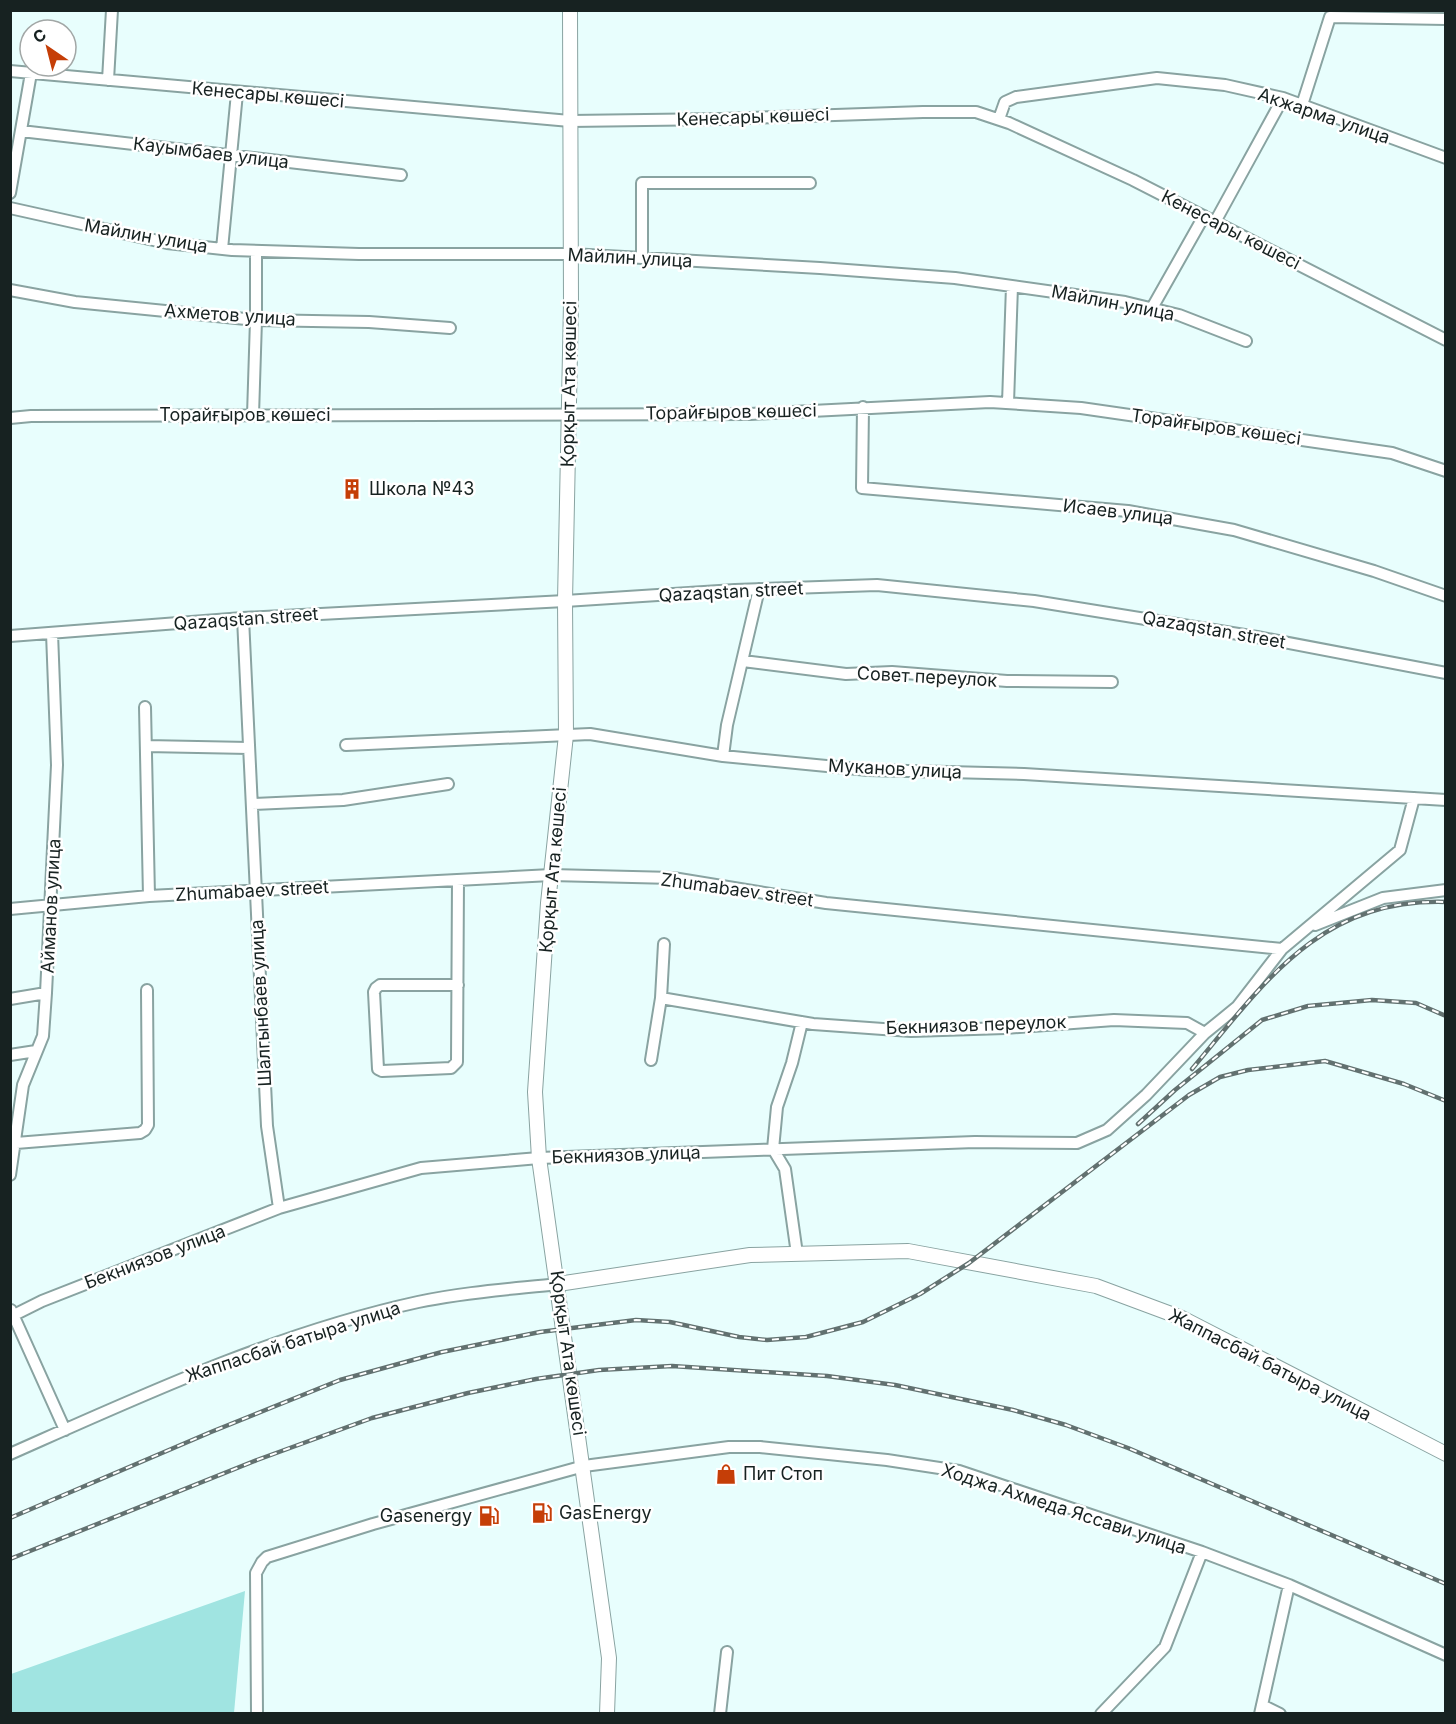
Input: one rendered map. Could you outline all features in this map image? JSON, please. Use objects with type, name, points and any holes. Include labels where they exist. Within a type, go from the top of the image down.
[{"type":"main road","name":"Қорқыт Ата көшесі","points":[[570,16],[571,254],[565,601],[566,735],[551,875],[535,1092],[539,1158],[584,1466],[609,1658],[607,1713]]},
{"type":"main road","name":"Жаппасбай батыра улица","points":[[558,1284],[750,1255],[908,1251],[1096,1286],[1182,1318],[1446,1454]]},
{"type":"street","points":[[108,80],[112,10]]},
{"type":"street","points":[[1302,105],[1330,17],[1446,19]]},
{"type":"street","name":"Кенесары көшесі","points":[[78,77],[570,121],[976,112],[999,119],[1133,180],[1446,340]]},
{"type":"street","points":[[10,194],[30,78]]},
{"type":"street","name":"Акжарма улица","points":[[999,119],[1005,102],[1016,97],[1157,78],[1225,85],[1283,98],[1446,158]]},
{"type":"street","points":[[222,249],[237,93]]},
{"type":"street","points":[[1215,222],[1283,98]]},
{"type":"street","name":"Кауымбаев улица","points":[[21,131],[401,175]]},
{"type":"street","points":[[642,258],[642,183],[810,183]]},
{"type":"street","name":"Майлин улица","points":[[10,208],[167,243],[222,249],[371,254],[571,254],[944,277],[1125,302],[1179,315],[1246,340]]},
{"type":"street","points":[[1152,308],[1204,216]]},
{"type":"street","points":[[253,415],[256,251]]},
{"type":"street","points":[[1008,404],[1012,286]]},
{"type":"street","name":"Ахметов улица","points":[[10,290],[75,302],[256,320],[369,322],[450,328]]},
{"type":"street","name":"Торайғыров көшесі","points":[[10,418],[43,416],[750,414],[990,402],[1081,408],[1392,453],[1446,471]]},
{"type":"street","name":"Исаев улица","points":[[863,407],[862,488],[1128,511],[1234,530],[1374,571],[1446,596]]},
{"type":"street","name":"Qazaqstan street","points":[[10,636],[243,618],[877,585],[1034,601],[1257,637],[1446,673]]},
{"type":"street","points":[[723,756],[727,725],[759,590]]},
{"type":"street","name":"Шалгынбаев улица","points":[[243,618],[267,1126],[279,1208]]},
{"type":"street","name":"Айманов улица","points":[[10,1175],[24,1085],[43,1036],[52,904],[57,765],[52,633]]},
{"type":"street","name":"Совет переулок","points":[[743,661],[846,674],[892,672],[1007,681],[1112,682]]},
{"type":"street","points":[[145,707],[149,896]]},
{"type":"street","name":"Муканов улица","points":[[346,745],[590,734],[723,756],[868,770],[1024,774],[1446,800]]},
{"type":"street","points":[[146,746],[249,748]]},
{"type":"street","points":[[252,804],[343,800],[448,784]]},
{"type":"street","name":"Бекниязов улица","points":[[11,1314],[279,1208],[421,1168],[539,1158],[773,1149],[975,1142],[1077,1143],[1107,1130],[1146,1095],[1205,1033],[1236,1007],[1282,949],[1400,850],[1414,798]]},
{"type":"street","name":"Zhumabaev street","points":[[10,909],[149,896],[551,875],[673,878],[826,903],[1282,949]]},
{"type":"street","points":[[458,880],[458,986],[458,1062],[451,1068],[382,1071],[378,1069],[374,992],[376,987],[380,985],[458,986]]},
{"type":"street","points":[[1306,928],[1383,898],[1446,890]]},
{"type":"street","points":[[651,1060],[661,998],[664,944]]},
{"type":"street","points":[[16,1143],[140,1133],[145,1130],[148,1125],[147,990]]},
{"type":"street","points":[[10,999],[46,993]]},
{"type":"street","name":"Бекниязов переулок","points":[[661,998],[802,1022],[911,1031],[1005,1028],[1114,1020],[1186,1023],[1205,1033]]},
{"type":"street","points":[[796,1254],[785,1169],[773,1149],[777,1107],[792,1063],[802,1022]]},
{"type":"street","points":[[10,1054],[36,1051]]},
{"type":"street","name":"Жаппасбай батыра улица","points":[[10,1454],[178,1379],[361,1315],[452,1296],[558,1284]]},
{"type":"street","points":[[11,1314],[65,1430]]},
{"type":"street","name":"Ходжа Ахмеда Яссави улица","points":[[257,1713],[256,1573],[262,1562],[274,1554],[373,1524],[584,1466],[729,1447],[887,1460],[960,1471],[1202,1552],[1290,1585],[1446,1654]]},
{"type":"street","points":[[1101,1713],[1165,1647],[1202,1552]]},
{"type":"street","points":[[1280,1713],[1261,1709],[1290,1585]]},
{"type":"street","points":[[720,1713],[726,1652]]},
{"type":"shaded area","points":[[245,1591],[234,1713],[11,1713],[11,1674]]},
{"type":"railway","points":[[1192,1069],[1271,977],[1329,930],[1363,914],[1402,904],[1446,902]]},
{"type":"railway","points":[[1138,1124],[1175,1090],[1262,1020],[1308,1006],[1372,1000],[1416,1003],[1446,1016]]},
{"type":"railway","points":[[10,1518],[340,1380],[442,1352],[540,1332],[636,1320],[670,1322],[739,1337],[767,1340],[806,1337],[863,1322],[920,1294],[969,1263],[1189,1095],[1220,1077],[1248,1070],[1325,1061],[1404,1084],[1446,1101]]},
{"type":"railway","points":[[10,1559],[257,1460],[372,1418],[468,1393],[536,1379],[599,1370],[672,1366],[827,1376],[895,1385],[1013,1410],[1066,1425],[1128,1448],[1446,1584]]},
{"type":"place","name":"Школа №43","points":[[352,489]]},
{"type":"place","name":"Пит Стоп","points":[[726,1474]]},
{"type":"place","name":"GasEnergy","points":[[542,1513]]},
{"type":"place","name":"Gasenergy","points":[[489,1516]]}]
